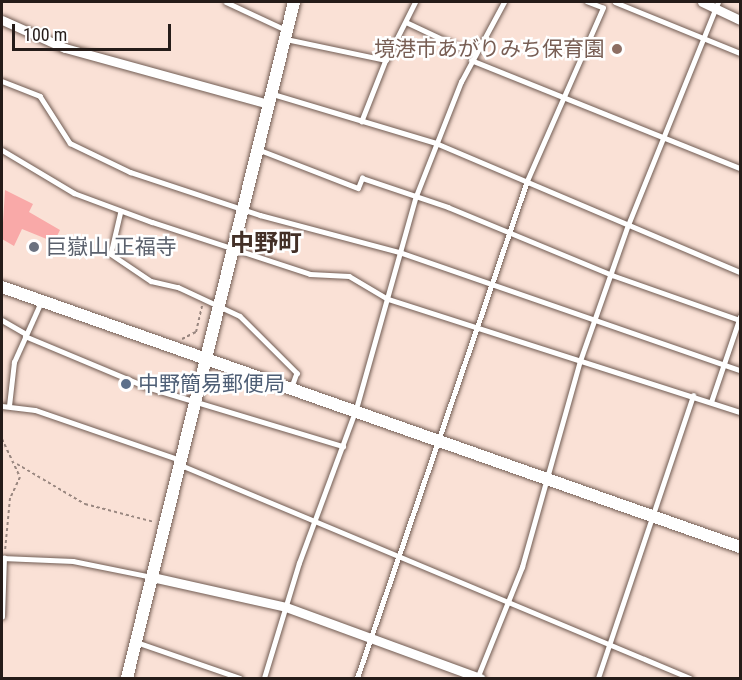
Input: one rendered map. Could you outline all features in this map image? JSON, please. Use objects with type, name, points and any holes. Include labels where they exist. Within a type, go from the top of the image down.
[{"type":"street","points":[[127,678],[294,2]]},
{"type":"street","points":[[702,2],[717,5],[741,20]]},
{"type":"street","points":[[2,20],[65,48],[270,99]]},
{"type":"street","points":[[2,287],[204,362],[441,438],[741,548]]},
{"type":"street","points":[[152,577],[286,606],[478,678]]},
{"type":"lane","points":[[226,2],[286,34],[386,60]]},
{"type":"lane","points":[[362,121],[386,60],[415,2]]},
{"type":"lane","points":[[264,678],[286,606],[356,409],[416,196],[471,60],[504,2]]},
{"type":"lane","points":[[587,2],[603,8]]},
{"type":"lane","points":[[357,678],[397,558],[441,438],[476,329],[512,235],[527,181],[563,96],[607,2]]},
{"type":"lane","points":[[615,2],[704,36],[741,53]]},
{"type":"lane","points":[[478,678],[507,604],[580,362],[598,320],[628,225],[717,5]]},
{"type":"lane","points":[[406,22],[474,54]]},
{"type":"lane","points":[[471,60],[741,168]]},
{"type":"lane","points":[[2,81],[40,96],[70,143],[130,172],[242,210],[399,252],[741,369]]},
{"type":"lane","points":[[270,99],[362,121],[436,143],[741,272]]},
{"type":"lane","points":[[257,149],[358,188],[362,178],[416,196],[612,275],[740,319],[711,402]]},
{"type":"lane","points":[[2,150],[74,192],[121,211],[232,250],[310,274],[349,276],[388,299],[741,412]]},
{"type":"lane","points":[[121,211],[111,254],[151,281],[178,287],[217,308],[240,316],[267,340],[297,373],[291,389]]},
{"type":"lane","points":[[9,406],[11,374],[41,302]]},
{"type":"lane","points":[[2,320],[26,335],[194,401],[343,446]]},
{"type":"lane","points":[[598,678],[693,396]]},
{"type":"lane","points":[[2,406],[64,419],[179,462],[315,524],[690,678]]},
{"type":"lane","points":[[2,616],[3,558],[73,561],[152,577]]},
{"type":"lane","points":[[136,642],[240,678]]},
{"type":"path","points":[[175,339],[196,332],[203,303]]},
{"type":"path","points":[[2,439],[17,464],[20,477],[10,498],[3,558]]},
{"type":"path","points":[[17,464],[85,504],[164,524]]},
{"type":"building","points":[[5,190],[33,204],[29,212],[60,230],[54,242],[22,229],[14,246],[2,239]]},
{"type":"place","name":"境港市あがりみち保育園","points":[[617,49]]},
{"type":"place","name":"巨嶽山 正福寺","points":[[34,247]]},
{"type":"place","name":"中野簡易郵便局","points":[[126,384]]},
{"type":"district","name":"中野町","points":[[266,244]]}]
